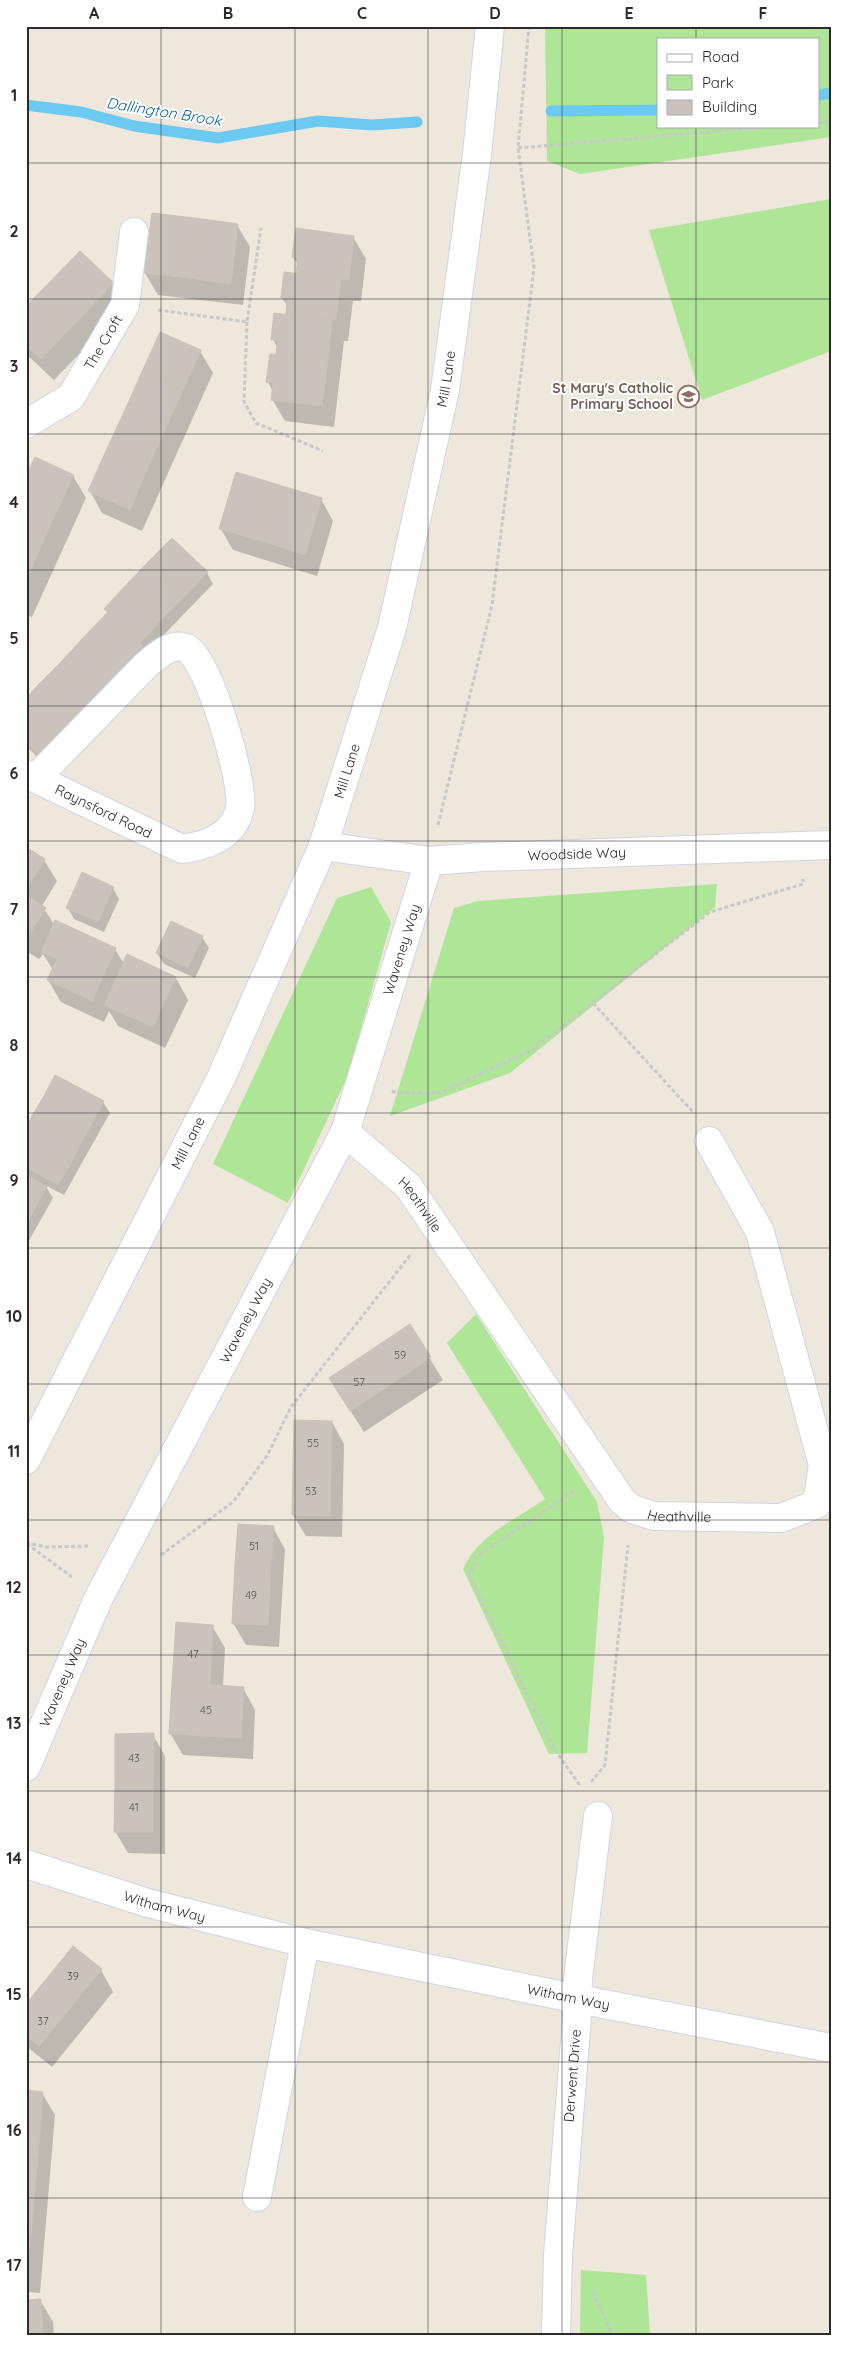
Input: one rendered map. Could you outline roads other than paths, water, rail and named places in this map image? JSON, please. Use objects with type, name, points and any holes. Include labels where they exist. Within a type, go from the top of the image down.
[{"type":"street","name":"Mill Lane","points":[[29,1447],[221,1078],[324,846],[392,628],[445,390],[477,154],[490,26]]},
{"type":"street","name":"The Croft","points":[[26,424],[71,398],[125,305],[134,232]]},
{"type":"street","name":"Raynsford Road","points":[[180,646],[197,656],[213,693],[239,779],[240,801],[236,818],[230,828],[212,842],[200,847],[182,849],[31,776],[160,653],[180,646]]},
{"type":"street","name":"Woodside Way","points":[[324,846],[429,861],[483,857],[831,845]]},
{"type":"street","name":"Waveney Way","points":[[26,1767],[99,1597],[346,1132],[429,861]]},
{"type":"street","name":"Heathville","points":[[346,1132],[408,1186],[622,1502],[632,1509],[654,1516],[781,1518],[817,1504],[823,1465],[760,1232],[709,1142]]},
{"type":"street","name":"Derwent Drive","points":[[556,2335],[558,2255],[578,1999],[578,1978],[598,1816]]},
{"type":"street","name":"Witham Way","points":[[26,1864],[148,1903],[305,1943],[831,2048]]},
{"type":"street","points":[[257,2197],[305,1943]]},
{"type":"waterway","name":"Dallington Brook","points":[[820,95],[831,93]]},
{"type":"waterway","name":"Dallington Brook","points":[[26,105],[81,112],[134,126],[218,138],[318,121],[372,125],[417,122]]},
{"type":"waterway","name":"Dallington Brook","points":[[551,111],[657,110]]},
{"type":"place","name":"St Mary's Catholic Primary School","points":[[689,396]]}]
